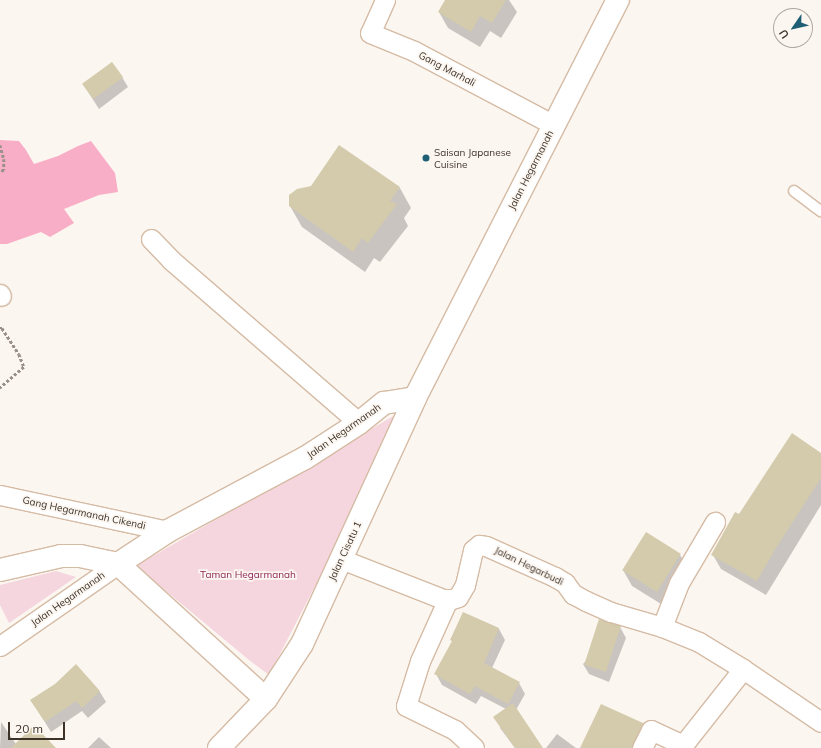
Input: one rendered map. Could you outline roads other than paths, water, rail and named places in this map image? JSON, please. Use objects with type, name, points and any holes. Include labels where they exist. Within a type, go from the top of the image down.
[{"type":"street","name":"Gang Marhali","points":[[385,0],[370,33],[414,52],[554,125]]},
{"type":"street","name":"Jalan Hegarmanah","points":[[0,646],[118,564],[168,532],[305,458],[359,423],[386,402],[415,398],[618,0]]},
{"type":"street","points":[[151,239],[171,260],[359,423]]},
{"type":"street","name":"Jalan Cisatu 1","points":[[218,748],[266,699],[302,644],[415,398]]},
{"type":"street","name":"Gang Hegarmanah Cikendi","points":[[0,495],[168,532]]},
{"type":"street","points":[[662,627],[679,583],[715,522]]},
{"type":"street","name":"Jalan Hegarbudi","points":[[448,599],[458,597],[462,593],[472,550],[477,545],[482,545],[565,582],[573,594],[586,601],[611,612],[662,627],[699,642],[743,669],[821,722]]},
{"type":"street","points":[[0,570],[61,556],[80,556],[118,564],[266,699]]},
{"type":"street","points":[[341,559],[443,599],[448,599],[420,661],[406,706],[455,730],[474,748]]},
{"type":"street","points":[[642,748],[651,730],[683,745],[743,669]]},
{"type":"lane","points":[[794,190],[821,211]]},
{"type":"place","name":"Saisan Japanese Cuisine","points":[[426,158]]},
{"type":"park label","name":"Taman Hegarmanah","points":[[248,575]]}]
